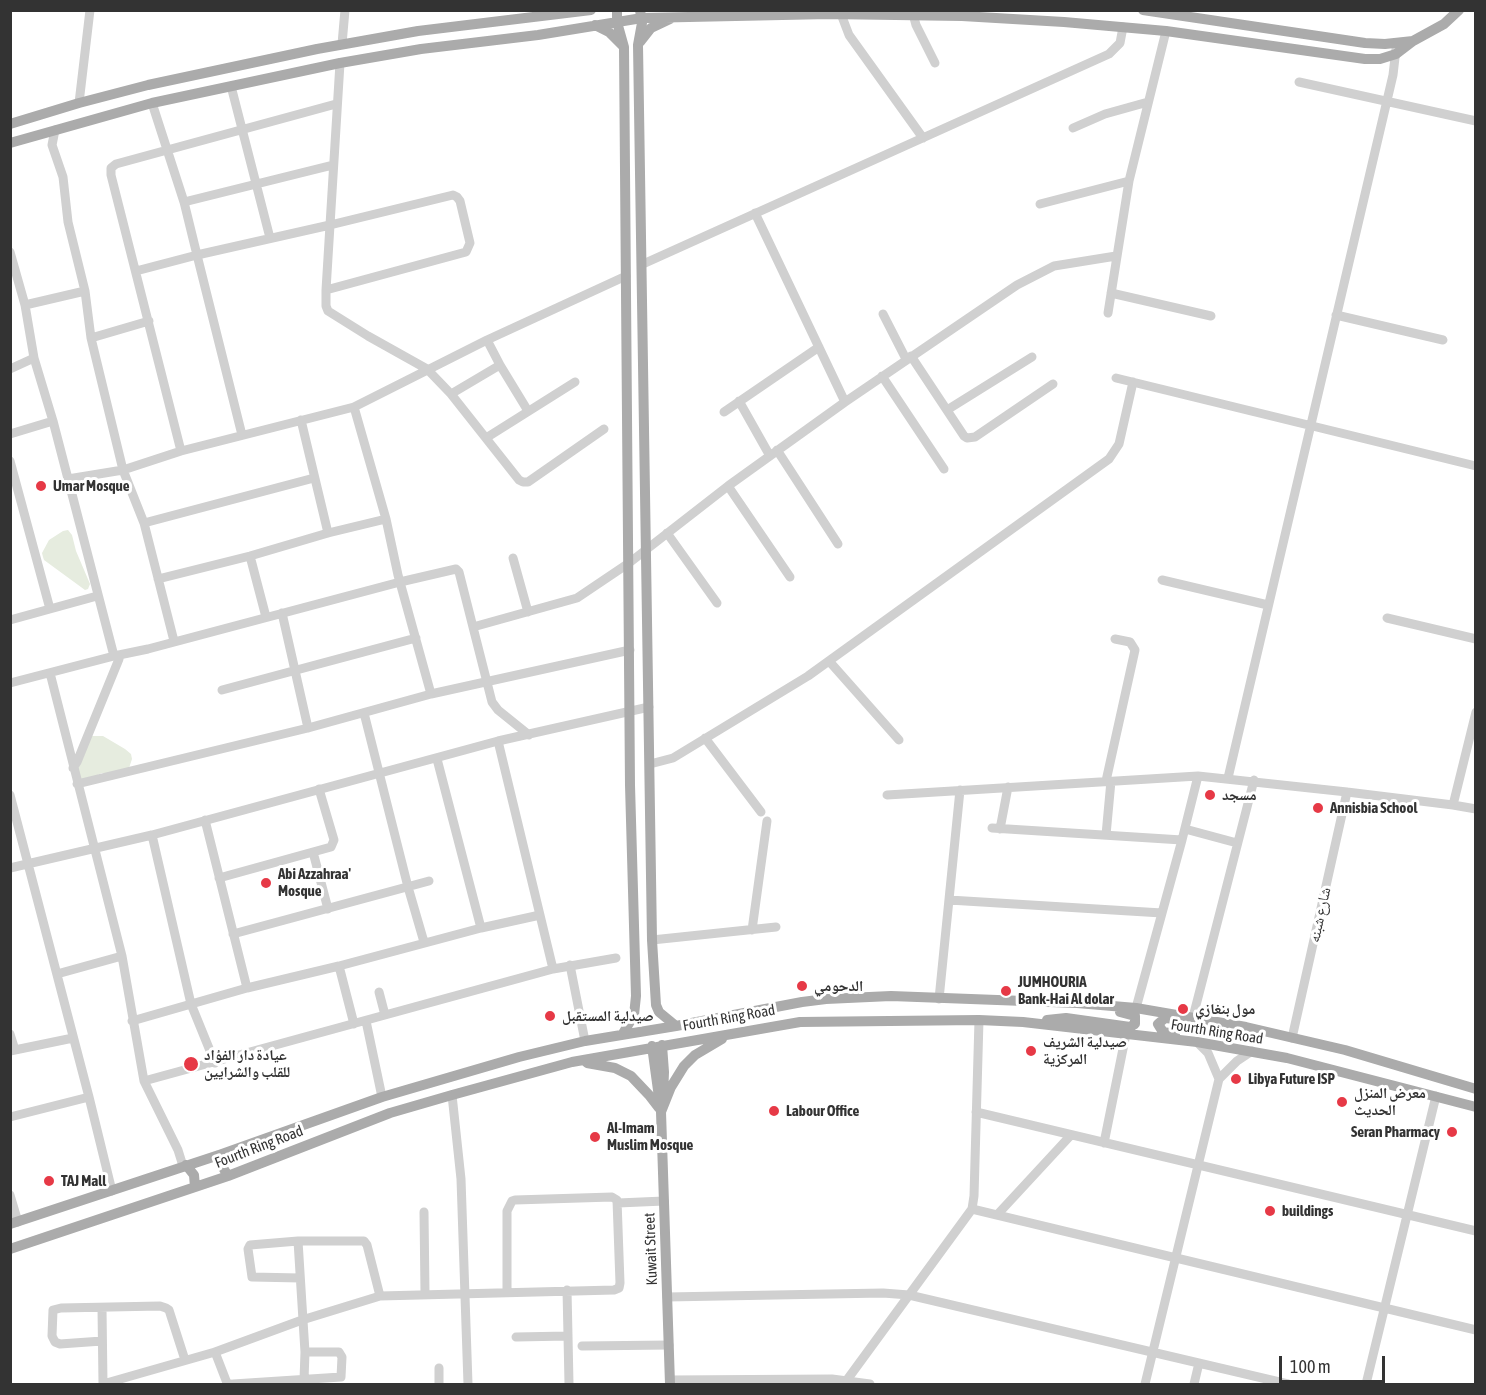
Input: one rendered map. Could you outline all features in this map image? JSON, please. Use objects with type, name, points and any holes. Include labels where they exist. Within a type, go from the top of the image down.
[{"type":"main road","points":[[10,124],[148,85],[342,44],[418,31],[591,10]]},
{"type":"main road","points":[[1143,10],[1396,49]]},
{"type":"main road","points":[[10,143],[152,104],[340,63],[421,49],[538,35],[595,25],[617,16],[641,14],[674,17],[913,14],[1018,19],[1166,31],[1365,59],[1380,59],[1437,28],[1459,10]]},
{"type":"main road","points":[[641,14],[638,45],[652,940],[656,1005],[659,1012],[675,1026]]},
{"type":"main road","points":[[617,16],[624,47],[630,785],[636,996],[634,1015],[622,1035]]},
{"type":"main road","points":[[638,45],[651,28],[674,17]]},
{"type":"main road","points":[[595,25],[609,32],[624,47]]},
{"type":"main road","points":[[624,47],[631,43],[638,45]]},
{"type":"main road","name":"Fourth Ring Road","points":[[14,1223],[222,1154],[382,1096],[519,1057],[585,1041],[826,999],[891,996],[1136,1008],[1246,1027],[1345,1050],[1476,1089]]},
{"type":"main road","points":[[1039,1023],[1066,1018],[1130,1027],[1136,1021],[1132,1014],[1092,1010],[1082,1004]]},
{"type":"main road","points":[[1232,1048],[1226,1042],[1218,1039],[1163,1032],[1159,1027],[1160,1021],[1168,1018],[1227,1030],[1246,1027]]},
{"type":"main road","name":"Fourth Ring Road","points":[[10,1249],[228,1176],[390,1113],[452,1095],[572,1062],[800,1022],[979,1020],[1039,1023],[1197,1042],[1287,1058],[1476,1107]]},
{"type":"main road","points":[[661,1112],[671,1087],[684,1066],[695,1055],[729,1036]]},
{"type":"main road","name":"Kuwait Street","points":[[657,1046],[670,1382]]},
{"type":"main road","points":[[572,1062],[606,1065],[623,1071],[638,1082],[661,1112]]},
{"type":"main road","points":[[222,1154],[222,1166],[228,1176]]},
{"type":"main road","points":[[185,1166],[194,1175],[195,1186]]},
{"type":"street","points":[[80,103],[90,10]]},
{"type":"street","points":[[342,44],[345,10]]},
{"type":"street","points":[[841,14],[849,34],[922,138]]},
{"type":"street","points":[[913,14],[935,63]]},
{"type":"street","points":[[643,264],[1109,54],[1120,43],[1123,27]]},
{"type":"street","points":[[1108,313],[1129,181],[1166,31]]},
{"type":"street","points":[[1228,778],[1386,102],[1396,49]]},
{"type":"street","points":[[340,63],[326,290],[326,306],[332,315],[427,369],[451,394],[519,480],[523,482],[528,482],[604,429]]},
{"type":"street","points":[[1299,82],[1476,121]]},
{"type":"street","points":[[231,86],[270,238]]},
{"type":"street","points":[[1073,128],[1105,114],[1148,102]]},
{"type":"street","points":[[152,104],[184,202],[242,435]]},
{"type":"street","points":[[181,451],[111,168],[116,164],[336,105]]},
{"type":"street","points":[[55,130],[52,145],[63,177],[68,222],[85,291],[91,338],[123,470],[144,523],[174,641]]},
{"type":"street","points":[[184,202],[333,165]]},
{"type":"street","points":[[1040,204],[1129,181]]},
{"type":"street","points":[[136,271],[453,195],[460,201],[470,243],[466,252],[326,290]]},
{"type":"street","points":[[755,213],[844,402]]},
{"type":"street","points":[[10,252],[25,305],[34,358],[53,421],[97,596],[114,656],[119,659],[74,768]]},
{"type":"street","points":[[473,627],[577,598],[629,563],[728,486],[844,402],[1017,285],[1041,272],[1068,263],[1116,255]]},
{"type":"street","points":[[68,479],[123,470],[181,451],[354,407],[487,339],[626,276]]},
{"type":"street","points":[[25,305],[85,291]]},
{"type":"street","points":[[1111,293],[1211,316]]},
{"type":"street","points":[[883,314],[908,358],[964,436],[971,438],[1053,384]]},
{"type":"street","points":[[1336,315],[1443,340]]},
{"type":"street","points":[[91,338],[149,321]]},
{"type":"street","points":[[487,339],[528,411]]},
{"type":"street","points":[[724,412],[819,347]]},
{"type":"street","points":[[947,410],[1032,357]]},
{"type":"street","points":[[10,369],[34,358]]},
{"type":"street","points":[[451,394],[500,365]]},
{"type":"street","points":[[882,376],[944,469]]},
{"type":"street","points":[[1116,378],[1476,466]]},
{"type":"street","points":[[486,438],[575,382]]},
{"type":"street","points":[[650,764],[673,758],[799,682],[1109,459],[1119,444],[1133,382]]},
{"type":"street","points":[[740,401],[838,544]]},
{"type":"street","points":[[354,407],[386,519],[400,582],[431,694]]},
{"type":"street","points":[[301,420],[328,533]]},
{"type":"street","points":[[10,434],[53,421]]},
{"type":"street","points":[[10,461],[50,609]]},
{"type":"street","points":[[144,523],[314,478]]},
{"type":"street","points":[[728,486],[790,577]]},
{"type":"street","points":[[158,579],[386,519]]},
{"type":"street","points":[[667,533],[717,603]]},
{"type":"street","points":[[250,556],[266,617]]},
{"type":"street","points":[[513,558],[528,612]]},
{"type":"street","points":[[10,683],[456,569],[459,572],[494,706],[529,735]]},
{"type":"street","points":[[1162,580],[1268,605]]},
{"type":"street","points":[[10,620],[97,596]]},
{"type":"street","points":[[282,613],[308,728]]},
{"type":"street","points":[[1387,618],[1476,639]]},
{"type":"street","points":[[222,690],[416,638]]},
{"type":"street","points":[[1106,836],[1109,781],[1135,650],[1130,642],[1115,639]]},
{"type":"street","points":[[77,784],[308,728],[431,694],[630,650]]},
{"type":"street","points":[[829,661],[898,740]]},
{"type":"street","points":[[50,673],[122,956],[144,1081],[185,1166]]},
{"type":"street","points":[[10,868],[152,835],[498,741],[649,707]]},
{"type":"street","points":[[1453,805],[1476,712]]},
{"type":"street","points":[[364,713],[424,942]]},
{"type":"street","points":[[705,738],[761,812]]},
{"type":"street","points":[[498,741],[554,969]]},
{"type":"street","points":[[437,759],[481,928]]},
{"type":"street","points":[[1136,1008],[1198,776]]},
{"type":"street","points":[[887,795],[1198,776],[1254,780],[1476,809]]},
{"type":"street","points":[[1193,1017],[1254,780]]},
{"type":"street","points":[[1008,787],[996,828],[1182,840]]},
{"type":"street","points":[[219,879],[331,847],[334,843],[319,789]]},
{"type":"street","points":[[939,999],[960,790]]},
{"type":"street","name":"شارع شبنه","points":[[1292,1038],[1347,792]]},
{"type":"street","points":[[10,795],[112,1191]]},
{"type":"street","points":[[205,819],[247,988]]},
{"type":"street","points":[[752,930],[767,821]]},
{"type":"street","points":[[1185,829],[1238,843]]},
{"type":"street","points":[[152,835],[191,1004],[215,1063]]},
{"type":"street","points":[[313,852],[327,909]]},
{"type":"street","points":[[233,934],[429,881]]},
{"type":"street","points":[[949,900],[1162,913]]},
{"type":"street","points":[[132,1021],[247,988],[339,966],[424,942],[540,915]]},
{"type":"street","points":[[652,940],[776,927]]},
{"type":"street","points":[[57,974],[122,956]]},
{"type":"street","points":[[144,1081],[554,969],[616,958]]},
{"type":"street","points":[[570,965],[585,1041]]},
{"type":"street","points":[[339,966],[354,1024]]},
{"type":"street","points":[[379,992],[385,1015]]},
{"type":"street","points":[[845,1382],[972,1209],[979,1020]]},
{"type":"street","points":[[366,1021],[382,1096]]},
{"type":"street","points":[[10,1034],[13,1051],[74,1038]]},
{"type":"street","points":[[1104,1143],[1126,1034]]},
{"type":"street","points":[[1197,1042],[1208,1053],[1218,1079]]},
{"type":"street","points":[[1145,1384],[1218,1079],[1230,1066],[1252,1051]]},
{"type":"street","points":[[452,1095],[461,1179],[468,1384]]},
{"type":"street","points":[[1366,1384],[1436,1096]]},
{"type":"street","points":[[10,1117],[89,1097]]},
{"type":"street","points":[[976,1112],[1476,1231]]},
{"type":"street","points":[[997,1215],[1071,1135]]},
{"type":"street","points":[[10,1195],[14,1223]]},
{"type":"street","points":[[102,1308],[103,1384],[215,1352],[302,1320],[380,1296],[425,1293],[466,1293],[507,1292],[567,1290],[614,1290],[619,1288],[617,1200],[612,1197],[512,1201],[507,1211],[507,1292]]},
{"type":"street","points":[[618,1203],[664,1201]]},
{"type":"street","points":[[972,1209],[1476,1330]]},
{"type":"street","points":[[424,1212],[425,1293]]},
{"type":"street","points":[[300,1278],[253,1278],[250,1274],[248,1249],[250,1245],[298,1241],[364,1241],[380,1296]]},
{"type":"street","points":[[298,1241],[304,1380]]},
{"type":"street","points":[[567,1290],[569,1384]]},
{"type":"street","points":[[667,1297],[883,1293],[909,1295],[1288,1384]]},
{"type":"street","points":[[102,1341],[60,1344],[55,1342],[52,1336],[53,1310],[57,1308],[160,1306],[167,1309],[185,1360]]},
{"type":"street","points":[[516,1337],[568,1336]]},
{"type":"street","points":[[582,1346],[669,1344]]},
{"type":"street","points":[[215,1352],[226,1383],[341,1377],[342,1357],[339,1352],[304,1352]]},
{"type":"street","points":[[1194,1384],[1199,1363]]},
{"type":"street","points":[[439,1368],[439,1384]]},
{"type":"street","points":[[670,1382],[870,1384]]},
{"type":"shaded area","points":[[68,530],[72,535],[90,584],[85,590],[43,557],[42,553],[49,540]]},
{"type":"shaded area","points":[[92,736],[103,736],[131,754],[129,768],[114,775],[102,773],[80,780],[77,763]]},
{"type":"place","name":"Umar Mosque","points":[[41,486]]},
{"type":"place","name":"مسجد","points":[[1210,795]]},
{"type":"place","name":"Annisbia School","points":[[1318,808]]},
{"type":"place","name":"Abi Azzahraa' Mosque","points":[[266,883]]},
{"type":"place","name":"الدحومي","points":[[802,986]]},
{"type":"place","name":"JUMHOURIA Bank-Hai Al dolar","points":[[1006,991]]},
{"type":"place","name":"مول بنغازي","points":[[1183,1009]]},
{"type":"place","name":"صيدلية المستقبل","points":[[550,1016]]},
{"type":"place","name":"صيدلية الشريف المركزية","points":[[1031,1051]]},
{"type":"place","name":"عيادة دار الفؤاد للقلب والشرايين","points":[[191,1064]]},
{"type":"place","name":"Libya Future ISP","points":[[1236,1079]]},
{"type":"place","name":"معرض المنزل الحديث","points":[[1342,1102]]},
{"type":"place","name":"Labour Office","points":[[774,1111]]},
{"type":"place","name":"Seran Pharmacy","points":[[1452,1132]]},
{"type":"place","name":"Al-Imam Muslim Mosque","points":[[595,1137]]},
{"type":"place","name":"TAJ Mall","points":[[49,1181]]},
{"type":"place","name":"buildings","points":[[1270,1211]]}]
